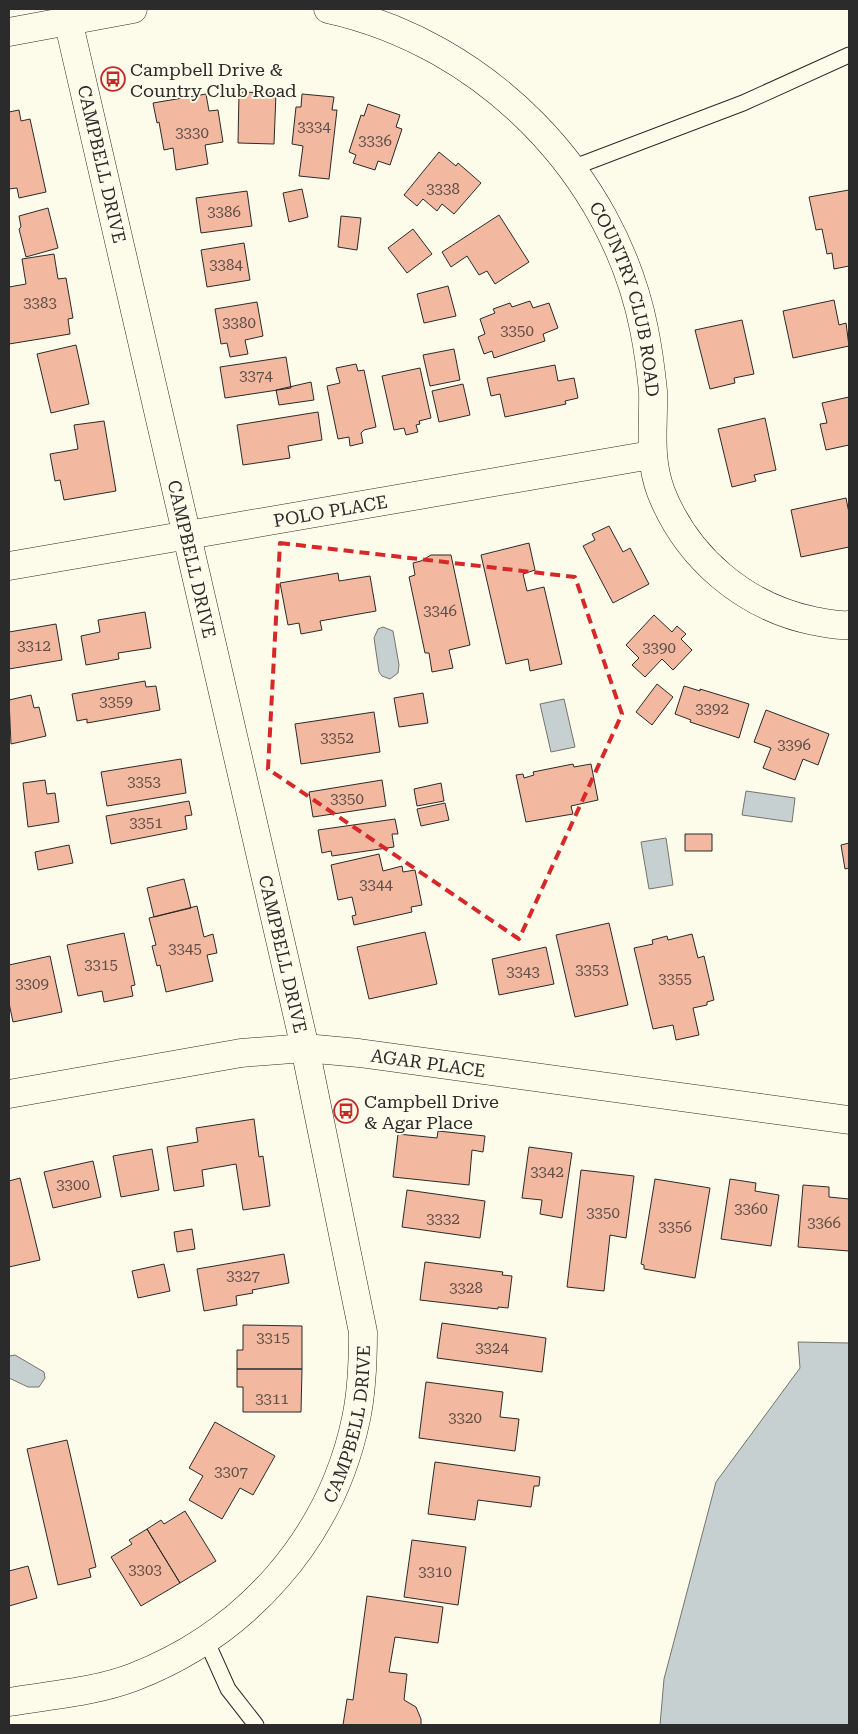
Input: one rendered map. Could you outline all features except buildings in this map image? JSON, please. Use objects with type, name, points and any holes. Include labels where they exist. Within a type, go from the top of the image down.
[{"type":"street","points":[[9,32],[133,9]]},
{"type":"street","name":"COUNTRY CLUB ROAD","points":[[328,9],[352,14],[405,33],[457,61],[500,92],[539,128],[572,168],[603,216],[629,274],[644,329],[652,390],[651,455],[661,491],[678,527],[700,556],[730,583],[760,603],[797,617],[849,625]]},
{"type":"street","name":"CAMPBELL DRIVE","points":[[9,1702],[91,1689],[133,1677],[183,1655],[226,1627],[268,1590],[303,1546],[324,1510],[344,1465],[356,1418],[363,1369],[363,1332],[305,1048],[68,20]]},
{"type":"street","name":"POLO PLACE","points":[[9,566],[651,455]]},
{"type":"street","name":"AGAR PLACE","points":[[9,1094],[240,1052],[305,1048],[369,1054],[849,1120]]},
{"type":"lane","points":[[572,168],[743,103],[849,55]]},
{"type":"lane","points":[[206,1640],[228,1690],[256,1725]]},
{"type":"highlighted area","points":[[280,543],[575,577],[622,714],[519,939],[268,769]]},
{"type":"shaded area","points":[[383,627],[393,631],[399,665],[398,673],[390,679],[382,676],[379,672],[374,638],[378,629]]},
{"type":"shaded area","points":[[564,699],[575,747],[551,752],[540,704]]},
{"type":"shaded area","points":[[746,791],[795,798],[792,822],[742,815]]},
{"type":"shaded area","points":[[666,838],[673,885],[649,889],[641,842]]},
{"type":"shaded area","points":[[798,1342],[849,1343],[849,1725],[660,1725],[664,1679],[716,1482],[800,1368]]},
{"type":"shaded area","points":[[15,1355],[44,1372],[45,1378],[39,1387],[28,1387],[9,1378],[9,1356]]},
{"type":"place","name":"Campbell Drive & Country Club Road","points":[[113,79]]},
{"type":"place","name":"Campbell Drive & Agar Place","points":[[346,1111]]}]
